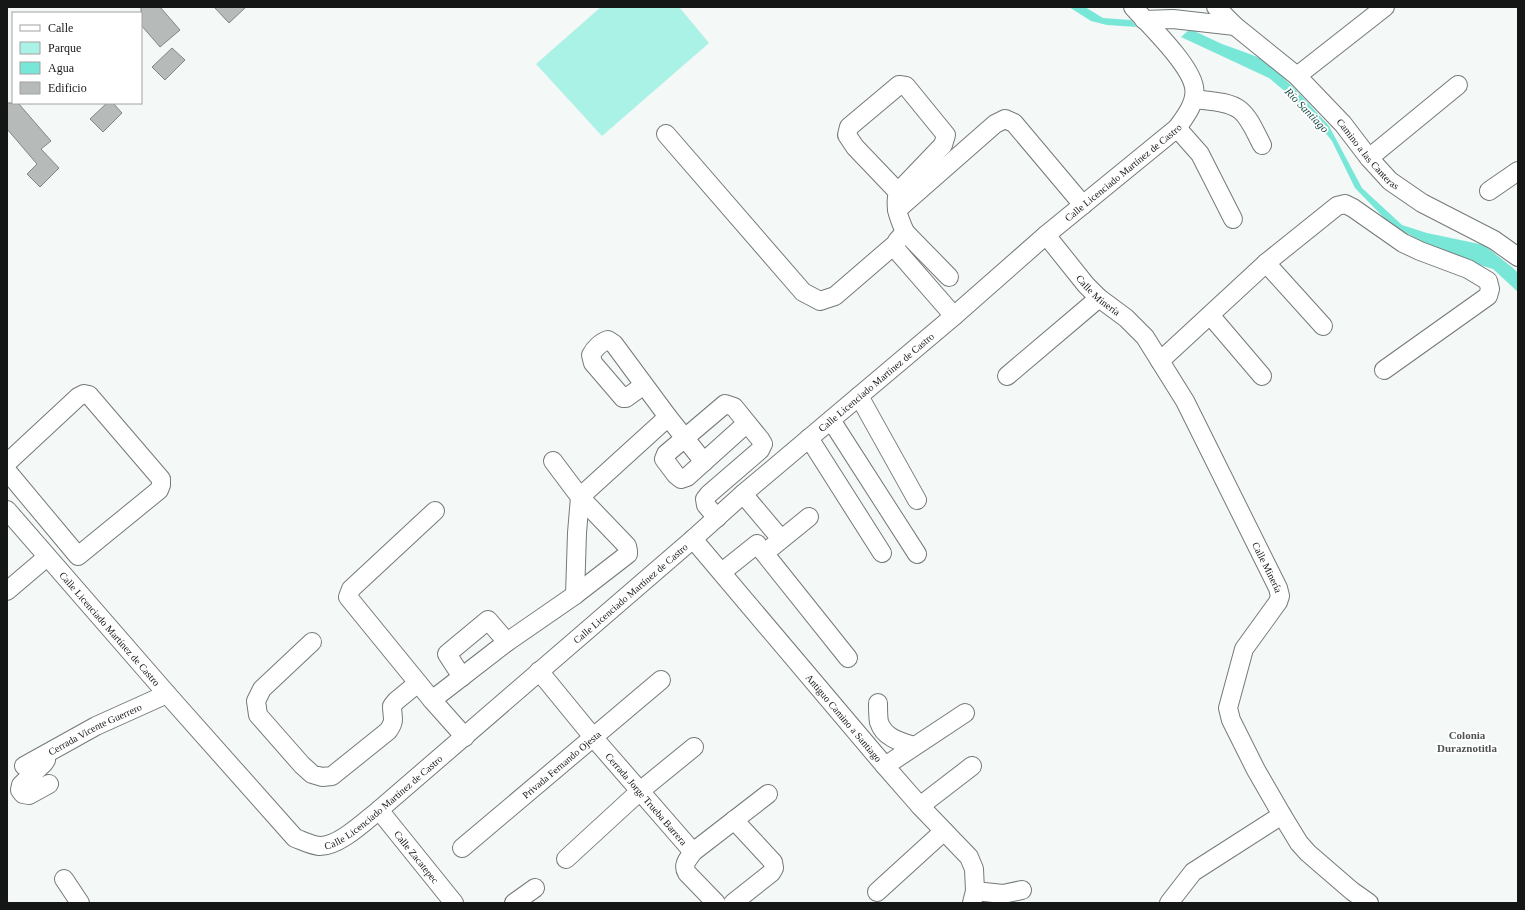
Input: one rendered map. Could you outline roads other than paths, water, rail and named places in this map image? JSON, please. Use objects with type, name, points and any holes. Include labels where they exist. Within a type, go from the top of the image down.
[{"type":"street","name":"Camino a las Canteras","points":[[1216,7],[1236,26],[1297,76],[1343,124],[1369,158],[1390,181],[1422,203],[1494,240],[1518,257]]},
{"type":"street","points":[[1297,76],[1385,7]]},
{"type":"street","points":[[1142,17],[1236,26]]},
{"type":"street","points":[[1142,17],[1176,54],[1188,73],[1194,87],[1194,100],[1230,105],[1240,110],[1249,121],[1262,145]]},
{"type":"street","points":[[898,192],[855,147],[847,135],[850,127],[899,85],[906,86],[946,135],[943,145],[898,192],[895,202],[898,218],[905,232],[949,277]]},
{"type":"street","points":[[1369,158],[1458,85]]},
{"type":"street","name":"Calle Licenciado Martínez de Castro","points":[[7,510],[295,838],[311,845],[321,846],[332,844],[344,837],[379,810],[465,737],[743,494],[954,316],[1046,235],[1177,128],[1189,112],[1194,100]]},
{"type":"street","points":[[897,210],[995,124],[1005,119],[1014,123],[1083,205]]},
{"type":"street","points":[[1177,128],[1200,154],[1233,219]]},
{"type":"street","points":[[666,134],[803,292],[820,301],[835,296],[893,246],[905,232]]},
{"type":"street","points":[[1489,191],[1518,171]]},
{"type":"street","points":[[1160,361],[1266,263],[1337,206],[1345,204],[1403,243],[1468,269],[1488,281],[1490,288],[1488,296],[1384,370]]},
{"type":"street","name":"Calle Minería","points":[[1046,235],[1086,285],[1099,298],[1126,318],[1145,337],[1185,400],[1278,588],[1280,596],[1278,602],[1244,649],[1228,708],[1230,720],[1299,843],[1308,853],[1352,891],[1369,903]]},
{"type":"street","points":[[893,246],[954,316]]},
{"type":"street","points":[[1266,263],[1322,326]]},
{"type":"street","points":[[1007,376],[1099,298]]},
{"type":"street","points":[[1210,315],[1262,376]]},
{"type":"street","points":[[644,385],[704,462]]},
{"type":"street","points":[[7,463],[78,397],[84,394],[89,395],[161,479],[162,485],[159,490],[78,556],[61,573]]},
{"type":"street","points":[[859,396],[917,500]]},
{"type":"street","points":[[717,518],[706,505],[705,499],[760,450],[763,444],[734,407],[725,404],[666,454],[664,459],[676,475],[681,479],[687,478],[746,423]]},
{"type":"street","points":[[575,595],[580,497],[668,417]]},
{"type":"street","points":[[831,420],[917,554]]},
{"type":"street","points":[[809,438],[882,553]]},
{"type":"street","points":[[432,700],[507,642],[575,595],[628,554],[627,546],[580,497],[553,461]]},
{"type":"street","points":[[7,470],[78,556]]},
{"type":"street","points":[[743,494],[782,539]]},
{"type":"street","points":[[435,511],[351,589],[348,598],[432,700],[465,737]]},
{"type":"street","points":[[764,553],[809,517]]},
{"type":"street","name":"Antiguo Camino a Santiago","points":[[693,539],[885,766],[920,806],[969,857],[974,869],[974,897]]},
{"type":"street","points":[[722,572],[757,544],[848,658]]},
{"type":"street","points":[[7,591],[47,557]]},
{"type":"street","points":[[462,677],[447,654],[488,620],[507,642]]},
{"type":"street","points":[[312,642],[262,689],[256,701],[258,714],[302,765],[312,774],[322,777],[332,776],[388,731],[393,724],[394,718],[392,706],[418,683]]},
{"type":"street","name":"Cerrada Jorge Trueba Barrera","points":[[539,671],[593,737],[693,852]]},
{"type":"street","name":"Privada Fernando Ojesta","points":[[462,848],[661,680]]},
{"type":"street","name":"Cerrada Vicente Guerrero","points":[[24,766],[96,726],[167,694]]},
{"type":"street","points":[[878,703],[879,723],[886,734],[897,741],[914,746]]},
{"type":"street","points":[[885,766],[965,713]]},
{"type":"street","points":[[566,859],[640,791],[694,747]]},
{"type":"street","points":[[49,784],[29,795],[23,794],[20,790],[22,785],[44,763],[50,752]]},
{"type":"street","points":[[920,806],[972,766]]},
{"type":"street","name":"Cerrada Jorge Trueba Barrera","points":[[716,903],[687,874],[684,869],[685,863],[693,852],[768,794]]},
{"type":"street","name":"Calle Zacatepec","points":[[379,810],[454,903]]},
{"type":"street","points":[[1169,903],[1193,872],[1282,815]]},
{"type":"street","points":[[733,903],[770,873],[774,868],[773,862],[734,820]]},
{"type":"street","points":[[877,892],[944,832]]},
{"type":"street","points":[[64,879],[80,903]]},
{"type":"street","points":[[514,903],[535,888]]},
{"type":"street","points":[[974,897],[1003,894],[1022,890]]},
{"type":"water","points":[[1069,7],[1085,7],[1103,18],[1131,20],[1137,27],[1107,25],[1091,21]]},
{"type":"water","name":"Río Santiago","points":[[1190,29],[1222,44],[1265,60],[1298,92],[1329,126],[1362,188],[1402,225],[1427,233],[1484,245],[1518,273],[1518,292],[1493,269],[1446,255],[1390,224],[1355,188],[1332,141],[1308,111],[1269,78],[1181,37]]},
{"type":"district","name":"Colonia Duraznotitla","points":[[1467,741]]}]
